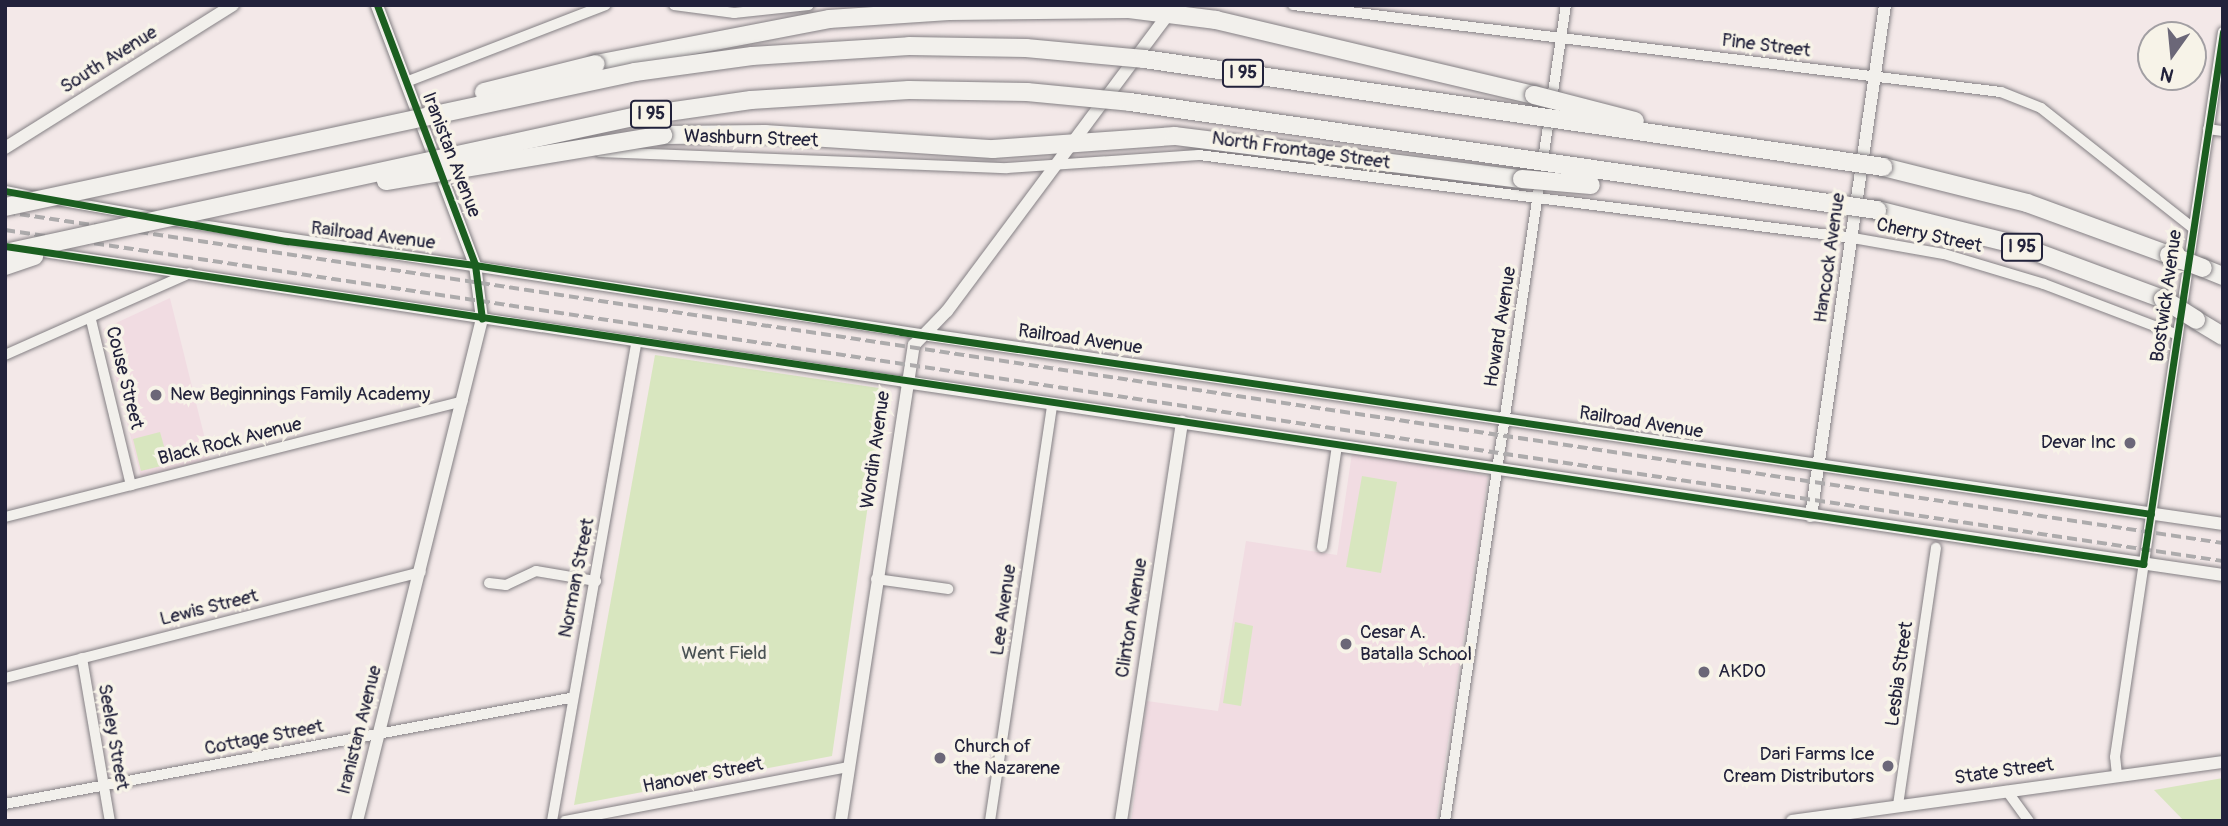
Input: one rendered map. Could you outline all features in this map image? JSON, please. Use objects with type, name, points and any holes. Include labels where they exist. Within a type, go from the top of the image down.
[{"type":"highway","points":[[292,145],[596,64],[750,32],[870,15],[1068,8],[1173,9],[1534,95],[1702,139]]},
{"type":"highway","name":"I 95","points":[[5,207],[674,65],[792,52],[935,46],[1110,55],[1883,167],[2027,203],[2223,275]]},
{"type":"highway","name":"I 95","points":[[5,253],[646,115],[751,100],[895,90],[1027,92],[1130,102],[1877,210],[2017,245],[2163,299],[2197,316]]},
{"type":"highway","points":[[230,203],[663,135],[765,134],[979,149],[1191,137],[1522,179],[1591,185],[1611,170]]},
{"type":"highway","points":[[5,266],[110,231]]},
{"type":"highway","points":[[2197,316],[2223,323]]},
{"type":"highway","points":[[2197,316],[2223,335]]},
{"type":"street","name":"South Avenue","points":[[5,148],[233,5]]},
{"type":"street","name":"Iranistan Avenue","points":[[357,821],[482,319],[475,265],[377,5]]},
{"type":"street","points":[[406,82],[606,5]]},
{"type":"street","points":[[674,5],[734,13],[808,5]]},
{"type":"street","name":"Pine Street","points":[[1293,5],[2001,92],[2041,108],[2193,228]]},
{"type":"street","name":"Howard Avenue","points":[[1445,821],[1566,5]]},
{"type":"street","name":"Hancock Avenue","points":[[1811,516],[1885,5]]},
{"type":"street","name":"Wordin Avenue","points":[[841,821],[905,382],[914,345],[929,335],[1173,9]]},
{"type":"street","name":"Bostwick Avenue","points":[[2117,775],[2115,757],[2223,32]]},
{"type":"street","points":[[2208,129],[2223,131]]},
{"type":"street","name":"Washburn Street","points":[[443,176],[578,152],[1007,168],[1059,162]]},
{"type":"street","name":"North Frontage Street","points":[[1059,162],[1199,155],[1538,199]]},
{"type":"street","name":"Railroad Avenue","points":[[5,191],[288,241],[475,265],[929,335],[2223,524]]},
{"type":"street","name":"Cherry Street","points":[[1538,199],[1853,238],[1944,254],[2007,272],[2178,335]]},
{"type":"street","points":[[5,246],[1052,404],[2223,575]]},
{"type":"street","points":[[5,355],[91,320],[191,272]]},
{"type":"street","name":"Couse Street","points":[[91,320],[131,485]]},
{"type":"street","name":"Norman Street","points":[[552,821],[570,698],[596,581],[637,341]]},
{"type":"street","name":"Black Rock Avenue","points":[[5,517],[463,401]]},
{"type":"street","name":"Lee Avenue","points":[[990,821],[1052,404]]},
{"type":"street","name":"Clinton Avenue","points":[[1121,821],[1182,422]]},
{"type":"street","points":[[1322,547],[1337,445]]},
{"type":"street","name":"Lesbia Street","points":[[1898,805],[1936,548]]},
{"type":"street","points":[[489,583],[506,584],[536,571],[596,581]]},
{"type":"street","name":"Lewis Street","points":[[5,678],[421,572]]},
{"type":"street","points":[[876,579],[948,589]]},
{"type":"street","name":"Seeley Street","points":[[82,658],[110,821]]},
{"type":"street","name":"Cottage Street","points":[[5,804],[570,698]]},
{"type":"street","name":"State Street","points":[[1792,821],[2223,762]]},
{"type":"street","name":"Hanover Street","points":[[565,821],[848,767]]},
{"type":"street","points":[[2007,791],[2029,821]]},
{"type":"shaded area","name":"New Beginnings Family Academy","points":[[170,298],[210,459],[141,477],[103,329]]},
{"type":"shaded area","name":"Cesar A. Batalla School","points":[[1352,453],[1488,476],[1436,821],[1131,821],[1147,701],[1218,711],[1246,541],[1337,555]]},
{"type":"green space","name":"Went Field","points":[[655,355],[879,388],[884,393],[832,756],[574,805]]},
{"type":"green space","points":[[160,432],[169,464],[141,471],[133,439]]},
{"type":"green space","points":[[1362,476],[1397,482],[1381,573],[1346,567]]},
{"type":"green space","points":[[1235,622],[1253,626],[1241,706],[1223,703]]},
{"type":"green space","points":[[2223,778],[2223,821],[2184,821],[2154,790]]},
{"type":"railway","points":[[5,212],[2223,543]]},
{"type":"railway","points":[[5,230],[2223,561]]},
{"type":"cycle path","points":[[377,5],[475,265],[482,319]]},
{"type":"cycle path","points":[[5,246],[2143,564],[2223,32]]},
{"type":"cycle path","points":[[5,191],[287,241],[475,265],[901,332],[2151,514]]},
{"type":"place","name":"New Beginnings Family Academy","points":[[156,395]]},
{"type":"place","name":"Devar Inc","points":[[2130,443]]},
{"type":"place","name":"Cesar A. Batalla School","points":[[1346,644]]},
{"type":"place","name":"AKDO","points":[[1704,672]]},
{"type":"place","name":"Church of the Nazarene","points":[[940,758]]},
{"type":"place","name":"Dari Farms Ice Cream Distributors","points":[[1888,766]]}]
